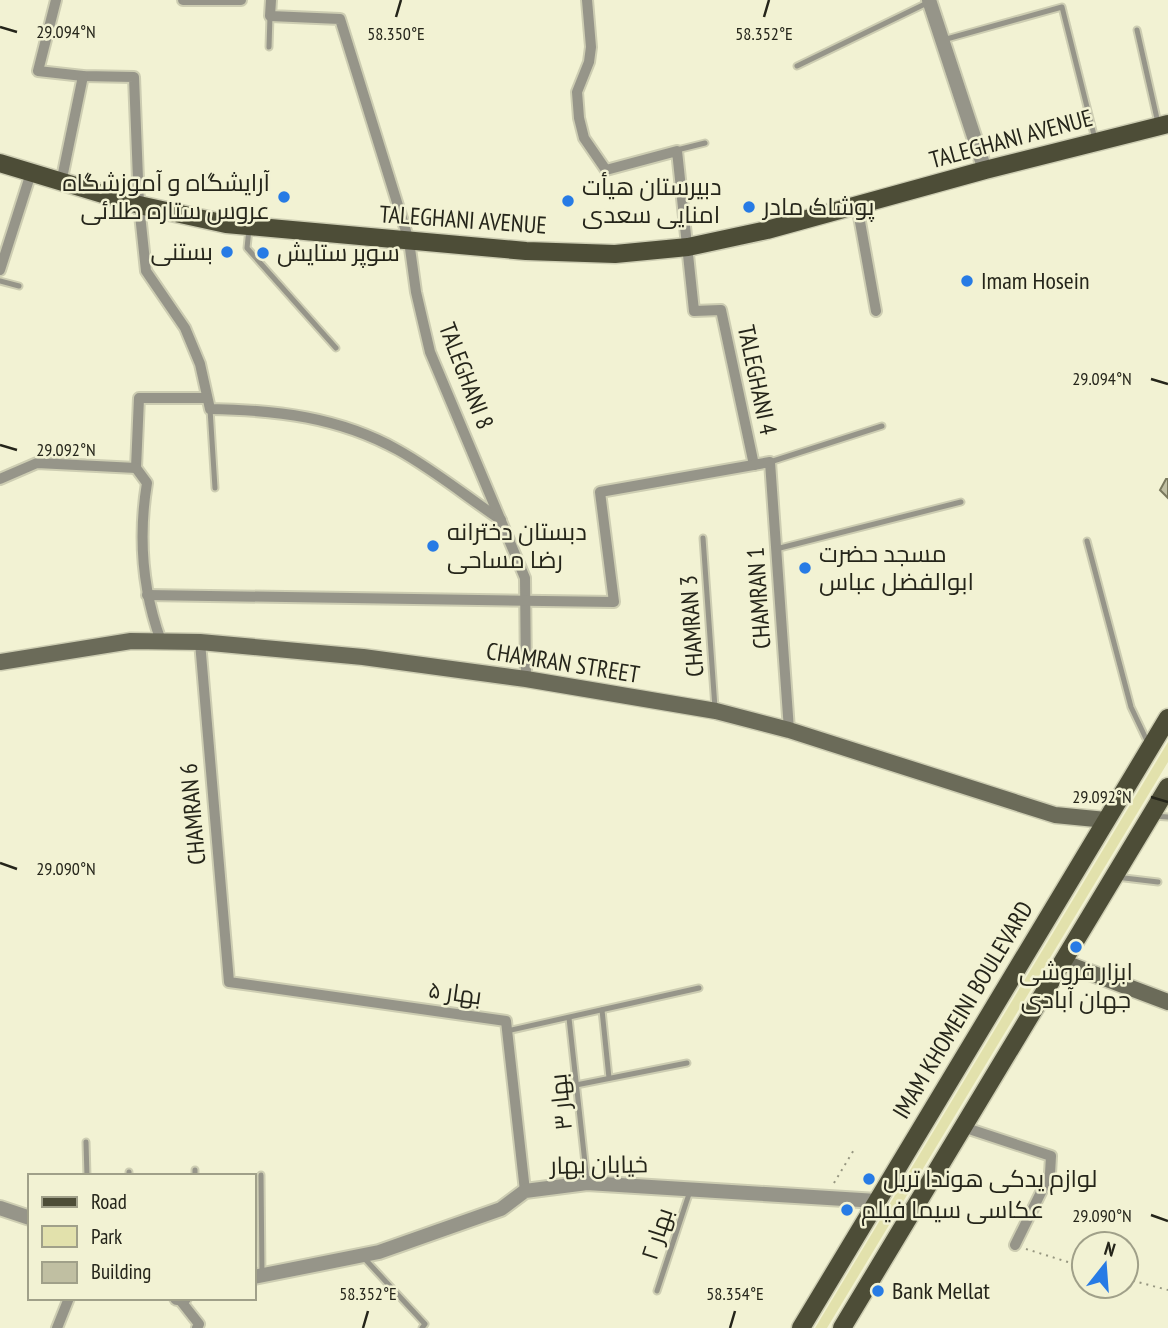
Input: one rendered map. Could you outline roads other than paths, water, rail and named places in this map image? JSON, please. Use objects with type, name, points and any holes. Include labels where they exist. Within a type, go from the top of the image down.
[{"type":"main road","name":"TALEGHANI AVENUE","points":[[0,163],[139,205],[249,226],[526,251],[615,254],[688,247],[1164,125]]},
{"type":"main road","name":"CHAMRAN STREET","points":[[0,662],[131,640],[200,642],[363,657],[526,679],[716,711],[789,730],[1055,815],[1107,820]]},
{"type":"main road","name":"IMAM KHOMEINI BOULEVARD","points":[[801,1328],[1168,718]]},
{"type":"main road","points":[[842,1328],[1113,877],[1159,816],[1168,787]]},
{"type":"main road","points":[[1062,962],[1168,1002]]},
{"type":"street","points":[[56,0],[38,71],[83,76],[134,76],[139,205],[146,271],[185,328],[200,363],[209,403]]},
{"type":"street","points":[[183,0],[241,0]]},
{"type":"street","points":[[270,16],[271,0]]},
{"type":"street","points":[[587,0],[589,62],[577,92],[584,138],[597,161],[606,170],[677,151],[688,247]]},
{"type":"street","points":[[930,1],[985,170]]},
{"type":"street","name":"TALEGHANI 8","points":[[270,16],[340,19],[409,241],[416,292],[430,352],[525,578],[526,679]]},
{"type":"street","points":[[61,183],[83,76]]},
{"type":"street","points":[[0,270],[31,173]]},
{"type":"street","points":[[857,205],[876,310]]},
{"type":"street","name":"TALEGHANI 4","points":[[688,247],[695,311],[721,310],[754,465]]},
{"type":"street","points":[[161,641],[147,595],[141,548],[147,483],[136,468],[139,398],[268,410],[313,417],[357,431],[398,450],[501,520]]},
{"type":"street","points":[[147,595],[614,602],[600,492],[770,462]]},
{"type":"street","name":"CHAMRAN 1","points":[[770,462],[789,730]]},
{"type":"street","points":[[0,479],[37,463],[136,468]]},
{"type":"street","name":"CHAMRAN 6","points":[[200,642],[229,982]]},
{"type":"street","name":"بهار ۵","points":[[229,982],[506,1021],[526,1191]]},
{"type":"street","points":[[963,1127],[1051,1156],[1050,1174],[1015,1245]]},
{"type":"street","name":"خیابان بهار","points":[[258,1276],[361,1256],[501,1209],[526,1191],[587,1184],[877,1201]]},
{"type":"street","points":[[0,1208],[28,1217]]},
{"type":"street","points":[[57,1328],[68,1300]]},
{"type":"street","points":[[181,1300],[199,1327]]},
{"type":"lane","points":[[797,66],[930,1]]},
{"type":"lane","points":[[943,40],[1062,7],[1096,142]]},
{"type":"lane","points":[[269,47],[270,16]]},
{"type":"lane","points":[[1137,30],[1164,125]]},
{"type":"lane","points":[[677,151],[705,143]]},
{"type":"lane","points":[[249,226],[247,248],[336,348]]},
{"type":"lane","points":[[0,281],[19,286]]},
{"type":"lane","points":[[209,403],[215,488]]},
{"type":"lane","points":[[770,462],[882,426]]},
{"type":"lane","points":[[776,549],[961,502]]},
{"type":"lane","name":"CHAMRAN 3","points":[[703,538],[716,711]]},
{"type":"lane","points":[[1087,541],[1131,707],[1150,747]]},
{"type":"lane","points":[[1113,877],[1158,882]]},
{"type":"lane","points":[[507,1031],[699,988]]},
{"type":"lane","points":[[602,1010],[609,1078]]},
{"type":"lane","name":"بهار ۳","points":[[569,1018],[587,1184]]},
{"type":"lane","points":[[576,1085],[687,1063]]},
{"type":"lane","points":[[86,1142],[87,1174]]},
{"type":"lane","points":[[258,1276],[261,1175]]},
{"type":"lane","name":"بهار ۲","points":[[657,1291],[691,1188]]},
{"type":"lane","points":[[361,1256],[425,1324],[422,1328]]},
{"type":"place","name":"آرایشگاه و آموزشگاه عروس ستاره طلائی","points":[[284,197]]},
{"type":"place","name":"دبیرستان هیأت امنایی سعدی","points":[[568,201]]},
{"type":"place","name":"پوشاک مادر","points":[[749,207]]},
{"type":"place","name":"بستنی","points":[[227,252]]},
{"type":"place","name":"سوپر ستایش","points":[[263,253]]},
{"type":"place","name":"Imam Hosein","points":[[967,281]]},
{"type":"place","name":"دبستان دخترانه رضا مساحی","points":[[433,546]]},
{"type":"place","name":"مسجد حضرت ابوالفضل عباس","points":[[805,568]]},
{"type":"place","name":"ابزار فروشی جهان آبادی","points":[[1076,947]]},
{"type":"place","name":"لوازم یدکی هوندا تریل","points":[[869,1179]]},
{"type":"place","name":"عکاسی سیما فیلم","points":[[847,1210]]},
{"type":"place","name":"Bank Mellat","points":[[878,1291]]}]
